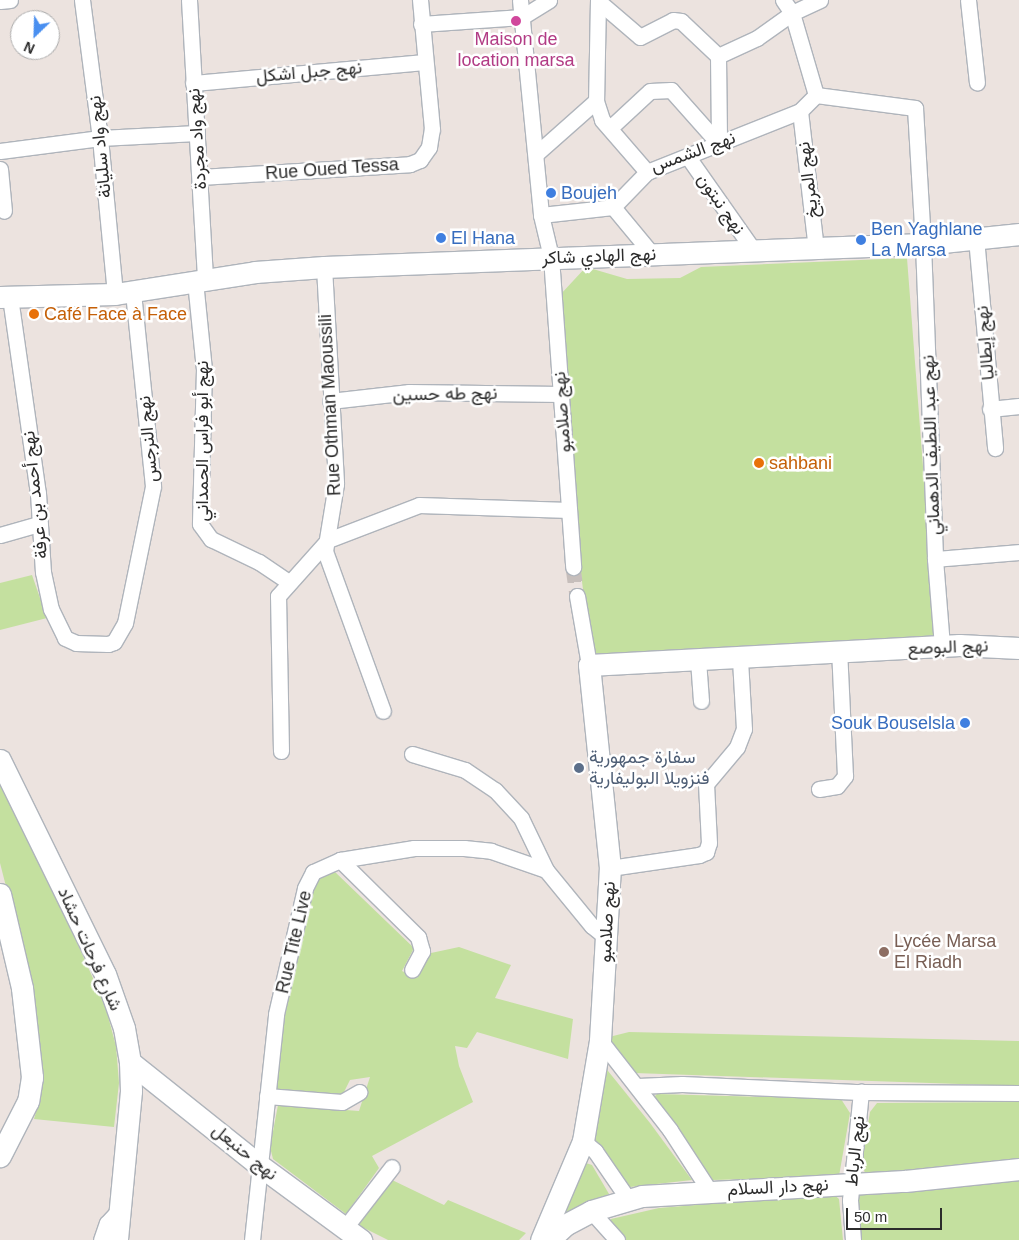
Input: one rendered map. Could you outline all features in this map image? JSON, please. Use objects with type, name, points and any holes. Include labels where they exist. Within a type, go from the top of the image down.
[{"type":"street","points":[[0,1],[10,0]]},
{"type":"street","name":"نهج واد سليانة","points":[[82,0],[100,138],[124,293]]},
{"type":"street","name":"نهج واد مجردة","points":[[189,0],[200,177],[200,280]]},
{"type":"street","name":"Rue Oued Tessa","points":[[200,177],[415,162],[429,147],[432,135],[420,0]]},
{"type":"street","name":"نهج صلامبو","points":[[520,0],[541,215],[551,257],[573,567]]},
{"type":"street","points":[[421,24],[522,17],[549,0]]},
{"type":"street","points":[[783,0],[792,13],[816,95]]},
{"type":"street","points":[[718,56],[757,38],[792,13],[820,0]]},
{"type":"street","points":[[968,0],[976,83]]},
{"type":"street","points":[[598,1],[640,37],[674,20],[681,21],[718,56],[719,144]]},
{"type":"street","name":"نهج الشمس","points":[[598,1],[596,100],[602,120],[647,172],[800,111],[816,95]]},
{"type":"street","name":"نهج جبل اشكل","points":[[193,83],[425,62]]},
{"type":"street","points":[[610,128],[650,91],[670,90],[719,144]]},
{"type":"street","name":"نهج عبد اللطيف الدهماني","points":[[816,95],[914,108],[923,244],[935,559],[942,646]]},
{"type":"street","points":[[536,154],[596,100]]},
{"type":"street","name":"نهج المريخ","points":[[800,111],[816,249]]},
{"type":"street","points":[[0,151],[100,138],[197,133]]},
{"type":"street","name":"نهج نبتون","points":[[688,157],[754,250]]},
{"type":"street","points":[[0,169],[4,211]]},
{"type":"street","points":[[541,215],[613,207],[647,172]]},
{"type":"street","points":[[613,207],[652,254]]},
{"type":"street","name":"نهج الهادي شاكر","points":[[5,297],[124,293],[200,280],[324,267],[923,244],[1019,234]]},
{"type":"street","name":"نهج إيطاليا","points":[[976,238],[995,448]]},
{"type":"street","name":"Rue Othman Maoussili","points":[[324,267],[336,484],[325,551],[383,711]]},
{"type":"street","name":"نهج أبو فراس الحمداني","points":[[200,280],[204,369],[200,524],[211,539],[259,562],[289,582]]},
{"type":"street","name":"نهج النرجس","points":[[114,642],[125,623],[154,479],[124,293]]},
{"type":"street","name":"نهج أحمد بن عرفة","points":[[5,297],[38,493],[43,572],[58,628],[65,638],[76,643],[114,642]]},
{"type":"street","name":"نهج طه حسين","points":[[330,401],[409,392],[561,394]]},
{"type":"street","points":[[990,409],[1019,406]]},
{"type":"street","points":[[281,751],[277,600],[289,582],[328,540],[419,505],[569,510]]},
{"type":"street","points":[[0,535],[39,524]]},
{"type":"street","points":[[935,559],[1019,552]]},
{"type":"street","name":"نهج صلامبو","points":[[541,1240],[583,1141],[600,1040],[608,939],[610,868],[589,665],[577,596]]},
{"type":"street","name":"نهج البوصع","points":[[589,665],[740,659],[942,646],[1019,648]]},
{"type":"street","points":[[819,789],[837,786],[845,776],[839,652]]},
{"type":"street","points":[[610,868],[699,856],[706,852],[709,843],[706,784],[737,747],[744,729],[740,659]]},
{"type":"street","points":[[698,660],[701,701]]},
{"type":"street","points":[[412,754],[465,770],[495,790],[521,818],[546,870],[592,926],[608,939]]},
{"type":"street","name":"شارع فرحات حشاد","points":[[0,760],[105,974],[124,1028],[130,1062],[117,1240]]},
{"type":"street","name":"Rue Tite Live","points":[[252,1240],[276,1014],[305,888],[313,872],[340,860],[414,848],[464,848],[491,851],[546,870]]},
{"type":"street","points":[[340,860],[418,937],[422,951],[412,970]]},
{"type":"street","points":[[0,894],[22,988],[32,1077],[28,1100],[0,1156]]},
{"type":"street","points":[[600,1040],[638,1086],[709,1190]]},
{"type":"street","name":"نهج حنبعل","points":[[130,1062],[259,1165],[352,1234]]},
{"type":"street","points":[[638,1086],[692,1084],[861,1092],[1019,1093]]},
{"type":"street","points":[[267,1096],[342,1102],[358,1092]]},
{"type":"street","name":"نهج الرباط","points":[[853,1240],[852,1184],[861,1092]]},
{"type":"street","points":[[583,1141],[595,1151],[628,1199]]},
{"type":"street","points":[[352,1234],[392,1167]]},
{"type":"street","name":"نهج دار السلام","points":[[549,1240],[570,1222],[591,1211],[628,1199],[709,1190],[852,1184],[1019,1169]]},
{"type":"street","points":[[101,1240],[108,1223],[120,1209]]},
{"type":"street","points":[[591,1211],[617,1240]]},
{"type":"green space","points":[[907,258],[936,636],[592,660],[573,511],[560,295],[586,267],[627,279],[680,278],[701,267]]},
{"type":"green space","points":[[32,575],[47,618],[0,630],[0,583]]},
{"type":"green space","points":[[0,771],[105,1005],[116,1046],[119,1083],[114,1127],[34,1119],[41,1094],[42,1067],[24,957],[0,863]]},
{"type":"green space","points":[[335,872],[414,948],[402,971],[417,978],[431,953],[459,947],[511,965],[495,998],[573,1019],[568,1059],[477,1032],[467,1048],[455,1046],[459,1066],[473,1102],[372,1156],[379,1168],[346,1214],[273,1159],[270,1147],[278,1105],[359,1111],[370,1077],[350,1080],[342,1096],[273,1091],[283,1025],[314,881]]},
{"type":"green space","points":[[629,1032],[1019,1041],[1019,1086],[634,1073],[605,1038]]},
{"type":"green space","points":[[604,1066],[650,1123],[692,1180],[630,1187],[592,1138]]},
{"type":"green space","points":[[657,1094],[841,1099],[850,1113],[839,1176],[713,1180],[651,1100]]},
{"type":"green space","points":[[1019,1102],[1019,1164],[865,1174],[862,1161],[870,1112],[877,1103]]},
{"type":"green space","points":[[580,1161],[592,1165],[609,1194],[567,1213],[560,1208]]},
{"type":"green space","points":[[390,1179],[444,1205],[448,1200],[526,1233],[519,1240],[388,1240],[356,1224]]},
{"type":"green space","points":[[1019,1180],[1019,1240],[858,1240],[857,1192]]},
{"type":"green space","points":[[833,1194],[839,1199],[843,1240],[625,1240],[611,1227],[611,1219],[659,1208]]},
{"type":"tunnel","points":[[573,567],[577,596]]},
{"type":"place","name":"Maison de location marsa","points":[[516,21]]},
{"type":"place","name":"Boujeh","points":[[551,193]]},
{"type":"place","name":"El Hana","points":[[441,238]]},
{"type":"place","name":"Ben Yaghlane La Marsa","points":[[861,240]]},
{"type":"place","name":"Café Face à Face","points":[[34,314]]},
{"type":"place","name":"sahbani","points":[[759,463]]},
{"type":"place","name":"Souk Bouselsla","points":[[965,723]]},
{"type":"place","name":"سفارة جمهورية فنزويلا البوليفارية","points":[[579,768]]},
{"type":"place","name":"Lycée Marsa El Riadh","points":[[884,952]]}]
